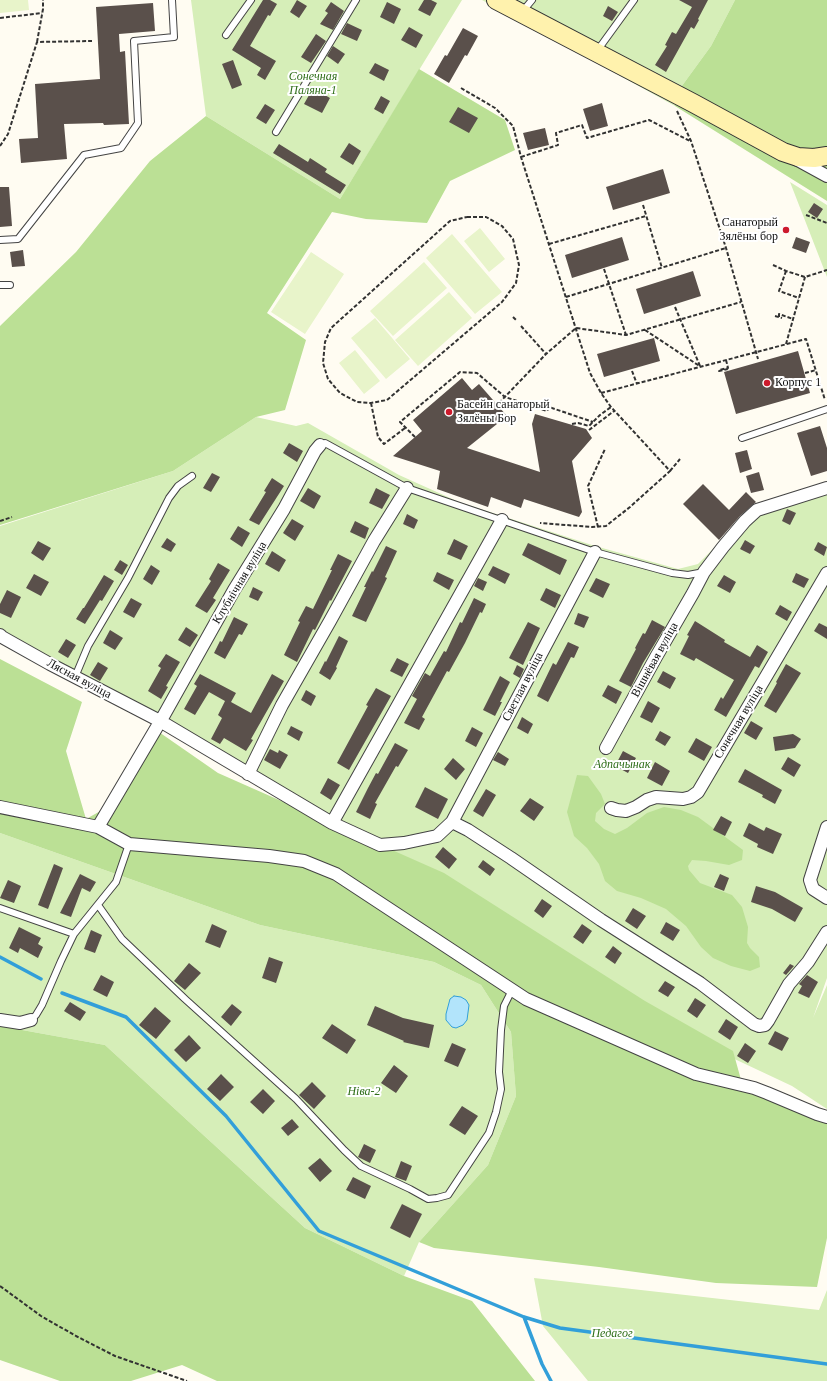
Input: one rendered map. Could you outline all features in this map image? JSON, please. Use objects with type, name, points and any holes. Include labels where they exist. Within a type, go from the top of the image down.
[{"type":"street","points":[[496,0],[526,6],[596,52],[827,176]]},
{"type":"street","points":[[783,152],[798,157],[814,158],[827,156]]},
{"type":"street","name":"Клубнічная вуліца","points":[[98,827],[234,590],[284,509],[315,451],[320,445]]},
{"type":"street","points":[[248,774],[282,705],[374,541],[407,488]]},
{"type":"street","name":"Вішнёвая вуліца","points":[[606,748],[704,572],[745,521],[757,510],[827,488]]},
{"type":"street","points":[[332,822],[502,520]]},
{"type":"street","name":"Светлая вуліца","points":[[332,822],[380,845],[404,843],[437,836],[452,822],[594,552]]},
{"type":"street","name":"Сонечная вуліца","points":[[611,808],[626,811],[656,797],[683,799],[691,797],[698,792],[827,573]]},
{"type":"street","name":"Лясная вуліца","points":[[0,635],[75,677],[160,721],[332,822]]},
{"type":"street","points":[[0,807],[98,827],[129,844],[269,856],[304,862],[336,874],[526,999],[696,1074],[754,1088],[827,1117]]},
{"type":"street","points":[[452,822],[468,830],[511,858],[601,920],[700,984],[754,1024],[759,1026],[765,1025],[789,984],[808,962],[827,932]]},
{"type":"street","points":[[827,827],[810,880],[813,889],[827,898]]},
{"type":"street","points":[[0,1020],[20,1023],[31,1020]]},
{"type":"lane","points":[[0,240],[18,240],[84,155],[120,148],[138,123],[134,41],[174,36],[172,0]]},
{"type":"lane","points":[[226,35],[251,0]]},
{"type":"lane","points":[[276,132],[356,0]]},
{"type":"lane","points":[[596,52],[634,0]]},
{"type":"lane","points":[[0,285],[10,285]]},
{"type":"lane","points":[[742,438],[827,408]]},
{"type":"lane","points":[[320,445],[325,443],[407,488],[594,552],[672,573],[688,575],[704,572]]},
{"type":"lane","points":[[75,677],[88,646],[128,578],[169,498],[178,486],[192,476]]},
{"type":"lane","points":[[31,1020],[42,1005],[74,934],[116,882],[129,844]]},
{"type":"lane","points":[[98,905],[122,939],[185,999],[296,1099],[361,1166],[428,1199],[448,1195],[489,1133],[496,1112],[501,1089],[501,1037],[504,1006],[512,990]]},
{"type":"lane","points":[[0,908],[74,934]]},
{"type":"path","points":[[0,146],[8,134],[37,42],[43,0]]},
{"type":"path","points":[[0,18],[42,12]]},
{"type":"path","points":[[37,42],[92,41]]},
{"type":"path","points":[[461,88],[495,108],[513,126],[521,156],[590,373],[601,393],[614,411],[670,471]]},
{"type":"path","points":[[676,94],[675,106],[691,141],[726,248],[758,359]]},
{"type":"path","points":[[521,156],[558,145],[556,133],[582,125],[587,138],[649,120],[691,141]]},
{"type":"path","points":[[643,205],[662,268]]},
{"type":"path","points":[[806,215],[827,223]]},
{"type":"path","points":[[467,216],[486,217],[502,226],[513,239],[520,265],[516,283],[502,302],[387,400],[370,403],[357,402],[340,393],[328,379],[323,363],[325,342],[331,328],[450,221],[467,216]]},
{"type":"path","points":[[549,244],[646,216]]},
{"type":"path","points":[[566,297],[726,248]]},
{"type":"path","points":[[773,265],[805,277],[827,270]]},
{"type":"path","points":[[604,269],[626,336]]},
{"type":"path","points":[[786,271],[779,291],[799,298]]},
{"type":"path","points":[[786,344],[805,277]]},
{"type":"path","points":[[499,403],[546,354],[576,328],[597,330],[626,336],[741,302]]},
{"type":"path","points":[[675,307],[679,320],[701,367]]},
{"type":"path","points":[[778,317],[779,314],[793,319]]},
{"type":"path","points":[[775,316],[782,318]]},
{"type":"path","points":[[513,317],[516,320]]},
{"type":"path","points":[[521,326],[546,354]]},
{"type":"path","points":[[644,330],[701,367]]},
{"type":"path","points":[[601,393],[806,339],[827,408]]},
{"type":"path","points":[[726,360],[728,368],[719,371],[728,369]]},
{"type":"path","points":[[806,373],[816,370]]},
{"type":"path","points":[[632,371],[637,384]]},
{"type":"path","points":[[415,437],[400,422],[460,372],[478,373],[505,397],[547,411],[549,407],[593,422]]},
{"type":"path","points":[[370,403],[378,437],[384,444],[405,428]]},
{"type":"path","points":[[572,424],[578,423],[589,426],[611,407]]},
{"type":"path","points":[[589,430],[614,411]]},
{"type":"path","points":[[598,526],[588,486],[605,449]]},
{"type":"path","points":[[534,523],[592,527],[606,526],[630,507],[670,471],[680,459]]},
{"type":"path","points":[[0,521],[12,517]]},
{"type":"path","points":[[0,1286],[41,1316],[82,1340],[115,1356],[187,1381]]},
{"type":"green space","points":[[0,0],[28,0],[29,10],[0,13]]},
{"type":"green space","name":"Сонечная Паляна-1","points":[[191,0],[462,0],[340,199],[206,116]]},
{"type":"green space","points":[[482,0],[735,0],[711,46],[676,94],[675,106]]},
{"type":"green space","points":[[735,0],[827,0],[827,201],[675,106],[676,94],[711,46]]},
{"type":"green space","points":[[419,69],[505,120],[515,150],[450,181],[427,223],[366,219],[332,212],[267,313],[306,340],[285,410],[256,417],[173,471],[0,525],[0,326],[76,252],[150,161],[206,116],[340,199]]},
{"type":"green space","points":[[790,182],[827,205],[827,277]]},
{"type":"green space","points":[[480,228],[505,259],[489,272],[464,241]]},
{"type":"green space","points":[[452,234],[502,292],[475,314],[426,258]]},
{"type":"green space","points":[[311,252],[344,274],[305,334],[271,312]]},
{"type":"green space","points":[[424,262],[447,288],[393,336],[370,311]]},
{"type":"green space","points":[[449,292],[472,318],[418,366],[395,340]]},
{"type":"green space","points":[[375,318],[410,359],[386,379],[351,338]]},
{"type":"green space","points":[[355,350],[380,381],[364,394],[339,363]]},
{"type":"green space","name":"Адпачынак","points":[[256,417],[296,426],[308,423],[399,475],[459,502],[595,546],[678,569],[698,564],[741,521],[827,484],[827,978],[813,1018],[827,985],[827,1109],[792,1086],[658,1023],[157,726],[0,642],[0,526],[173,471]]},
{"type":"green space","points":[[0,659],[82,702],[66,751],[86,819],[115,803],[156,730],[218,773],[444,873],[645,1001],[733,1051],[743,1087],[827,1119],[827,1238],[817,1287],[716,1283],[599,1267],[434,1248],[419,1242],[488,1165],[516,1096],[511,1032],[481,985],[434,962],[260,925],[0,833]]},
{"type":"green space","points":[[577,775],[588,776],[601,794],[605,804],[596,813],[595,821],[604,829],[615,834],[627,828],[647,813],[664,807],[681,810],[698,817],[743,850],[742,860],[729,865],[692,860],[688,866],[689,870],[700,883],[732,895],[742,907],[748,927],[747,943],[759,957],[760,967],[750,971],[731,966],[713,958],[701,947],[686,926],[666,909],[641,898],[617,891],[605,881],[599,864],[587,848],[574,836],[567,812]]},
{"type":"green space","name":"Ніва-2","points":[[0,833],[260,925],[434,962],[481,985],[511,1032],[516,1096],[488,1165],[419,1242],[404,1276],[305,1228],[105,1045],[0,1026]]},
{"type":"green space","points":[[0,1026],[105,1045],[305,1228],[404,1276],[472,1301],[535,1381],[217,1381],[182,1365],[131,1381],[60,1381],[0,1360]]},
{"type":"green space","name":"Педагог","points":[[534,1278],[819,1310],[827,1290],[827,1381],[588,1381],[543,1326]]},
{"type":"water","points":[[454,996],[461,997],[466,1000],[469,1005],[467,1020],[463,1025],[456,1028],[452,1027],[446,1020],[450,999]]},
{"type":"building","points":[[263,0],[270,0],[277,4],[270,16],[268,15],[250,46],[276,61],[265,80],[257,75],[261,68],[232,50]]},
{"type":"building","points":[[297,0],[307,6],[299,18],[290,12]]},
{"type":"building","points":[[424,0],[431,0],[437,3],[430,16],[418,10]]},
{"type":"building","points":[[679,0],[708,0],[694,29],[691,27],[666,72],[655,65],[667,46],[665,45],[672,32],[676,34],[692,7]]},
{"type":"building","points":[[331,2],[344,11],[333,30],[320,24],[328,13],[325,11]]},
{"type":"building","points":[[387,2],[401,9],[394,24],[380,17]]},
{"type":"building","points":[[153,3],[155,31],[119,34],[120,52],[125,51],[129,124],[64,124],[67,159],[21,163],[19,139],[38,138],[35,84],[100,79],[96,7]]},
{"type":"building","points":[[608,6],[618,12],[612,21],[603,16]]},
{"type":"building","points":[[347,23],[362,30],[357,41],[341,34]]},
{"type":"building","points":[[409,27],[423,35],[416,48],[401,40]]},
{"type":"building","points":[[463,28],[478,36],[449,83],[434,74],[445,55],[447,56]]},
{"type":"building","points":[[316,34],[326,41],[311,63],[301,57]]},
{"type":"building","points":[[333,46],[345,54],[338,64],[327,56]]},
{"type":"building","points":[[233,60],[242,85],[232,89],[222,64]]},
{"type":"building","points":[[375,63],[389,70],[384,81],[369,73]]},
{"type":"building","points":[[313,88],[330,98],[322,113],[304,104]]},
{"type":"building","points":[[381,96],[390,101],[383,114],[374,109]]},
{"type":"building","points":[[602,103],[608,126],[590,131],[583,109]]},
{"type":"building","points":[[265,104],[275,110],[266,124],[256,118]]},
{"type":"building","points":[[458,107],[478,118],[469,133],[449,122]]},
{"type":"building","points":[[545,128],[549,145],[528,150],[523,133]]},
{"type":"building","points":[[349,143],[361,151],[353,165],[340,157]]},
{"type":"building","points":[[279,144],[308,162],[310,158],[327,169],[325,172],[346,185],[340,194],[273,153]]},
{"type":"building","points":[[663,169],[670,193],[613,210],[606,187]]},
{"type":"building","points":[[0,187],[9,187],[12,226],[0,227]]},
{"type":"building","points":[[814,203],[823,209],[817,218],[808,212]]},
{"type":"building","points":[[622,237],[629,260],[572,278],[565,255]]},
{"type":"building","points":[[796,237],[810,242],[806,253],[792,248]]},
{"type":"building","points":[[23,250],[25,266],[12,267],[10,252]]},
{"type":"building","points":[[693,271],[701,296],[644,314],[636,289]]},
{"type":"building","points":[[654,338],[660,361],[604,377],[597,354]]},
{"type":"building","name":"Корпус 1","points":[[798,351],[810,393],[736,414],[724,372]]},
{"type":"building","points":[[462,378],[472,390],[479,384],[507,416],[467,448],[540,472],[532,424],[535,414],[586,429],[592,438],[572,461],[582,512],[579,517],[524,499],[521,508],[491,497],[488,507],[437,489],[440,471],[393,456],[422,431],[413,420]]},
{"type":"building","points":[[820,426],[827,448],[827,471],[811,476],[797,433]]},
{"type":"building","points":[[289,443],[303,451],[297,462],[283,453]]},
{"type":"building","points":[[747,450],[752,469],[740,473],[735,453]]},
{"type":"building","points":[[759,472],[764,490],[751,493],[746,476]]},
{"type":"building","points":[[212,473],[220,477],[211,492],[203,488]]},
{"type":"building","points":[[272,478],[284,486],[259,525],[249,520],[266,492],[264,491]]},
{"type":"building","points":[[703,484],[729,510],[746,492],[756,502],[740,516],[719,540],[683,504]]},
{"type":"building","points":[[308,488],[321,496],[314,509],[300,501]]},
{"type":"building","points":[[376,488],[390,495],[382,509],[369,503]]},
{"type":"building","points":[[787,509],[796,513],[790,525],[782,521]]},
{"type":"building","points":[[407,514],[418,520],[414,529],[403,524]]},
{"type":"building","points":[[292,519],[304,526],[295,541],[283,533]]},
{"type":"building","points":[[355,521],[369,528],[365,539],[350,532]]},
{"type":"building","points":[[238,526],[250,533],[242,547],[230,539]]},
{"type":"building","points":[[167,538],[176,544],[171,552],[161,547]]},
{"type":"building","points":[[454,539],[468,546],[461,560],[447,554]]},
{"type":"building","points":[[745,540],[755,546],[750,554],[740,549]]},
{"type":"building","points":[[38,541],[51,548],[43,561],[31,553]]},
{"type":"building","points":[[818,542],[827,547],[824,556],[814,550]]},
{"type":"building","points":[[528,543],[567,560],[560,575],[522,555]]},
{"type":"building","points":[[386,546],[397,551],[385,577],[387,578],[366,622],[352,616],[366,587],[364,587]]},
{"type":"building","points":[[272,551],[286,560],[279,572],[265,564]]},
{"type":"building","points":[[338,554],[352,561],[315,630],[313,629],[297,662],[284,655],[306,606],[313,609]]},
{"type":"building","points":[[120,560],[128,565],[122,575],[114,570]]},
{"type":"building","points":[[218,563],[230,570],[213,598],[216,600],[207,613],[195,606],[211,581],[209,579]]},
{"type":"building","points":[[151,565],[160,571],[152,585],[143,579]]},
{"type":"building","points":[[493,566],[510,574],[505,584],[488,575]]},
{"type":"building","points":[[437,572],[454,580],[449,590],[433,581]]},
{"type":"building","points":[[796,573],[809,579],[804,588],[792,582]]},
{"type":"building","points":[[34,574],[49,582],[41,596],[26,588]]},
{"type":"building","points":[[104,575],[114,581],[102,601],[100,600],[85,624],[76,619]]},
{"type":"building","points":[[724,575],[736,582],[730,593],[717,586]]},
{"type":"building","points":[[478,578],[487,582],[483,591],[474,586]]},
{"type":"building","points":[[596,578],[610,584],[603,598],[589,591]]},
{"type":"building","points":[[253,587],[263,592],[258,601],[249,597]]},
{"type":"building","points":[[546,588],[561,595],[555,608],[540,600]]},
{"type":"building","points":[[7,590],[21,597],[11,618],[0,613],[0,604]]},
{"type":"building","points":[[131,598],[142,604],[134,618],[123,612]]},
{"type":"building","points":[[474,598],[486,604],[482,613],[480,612],[449,672],[447,671],[422,717],[425,719],[419,730],[404,723],[417,699],[412,696],[425,673],[430,676],[444,651],[446,652],[460,622],[462,623]]},
{"type":"building","points":[[780,605],[792,612],[787,621],[775,614]]},
{"type":"building","points":[[578,613],[589,617],[584,628],[574,624]]},
{"type":"building","points":[[234,617],[248,624],[242,635],[239,634],[225,659],[214,653],[220,641],[222,642]]},
{"type":"building","points":[[652,620],[665,627],[643,663],[631,687],[619,681],[643,633],[645,634]]},
{"type":"building","points":[[695,621],[725,640],[724,642],[750,657],[757,645],[768,652],[759,668],[755,666],[726,717],[714,710],[721,697],[723,699],[734,680],[696,658],[694,661],[680,654],[689,636],[687,635]]},
{"type":"building","points":[[528,622],[540,628],[523,665],[509,658]]},
{"type":"building","points":[[819,623],[827,627],[827,639],[814,631]]},
{"type":"building","points":[[186,627],[198,635],[190,647],[178,640]]},
{"type":"building","points":[[110,630],[123,638],[115,650],[103,643]]},
{"type":"building","points":[[339,636],[348,641],[336,667],[337,668],[330,680],[319,673]]},
{"type":"building","points":[[66,639],[76,645],[68,658],[58,652]]},
{"type":"building","points":[[568,642],[579,647],[574,658],[571,657],[548,702],[537,696],[553,663],[556,665]]},
{"type":"building","points":[[166,654],[180,662],[166,686],[168,687],[161,699],[148,691],[161,668],[158,666]]},
{"type":"building","points":[[397,658],[409,664],[402,677],[390,671]]},
{"type":"building","points":[[98,662],[108,668],[100,681],[90,675]]},
{"type":"building","points":[[786,664],[801,673],[776,713],[764,706]]},
{"type":"building","points":[[517,665],[524,669],[520,678],[513,674]]},
{"type":"building","points":[[663,671],[676,678],[670,689],[657,682]]},
{"type":"building","points":[[200,674],[236,693],[231,702],[251,713],[272,674],[284,681],[251,739],[253,740],[246,751],[224,738],[220,744],[211,739],[222,718],[218,715],[225,701],[209,692],[195,715],[184,709],[197,686],[194,684]]},
{"type":"building","points":[[500,676],[510,682],[495,716],[483,710]]},
{"type":"building","points":[[608,685],[622,692],[616,704],[602,696]]},
{"type":"building","points":[[376,688],[391,696],[349,770],[337,763],[368,706],[366,705]]},
{"type":"building","points":[[306,690],[316,696],[311,706],[301,700]]},
{"type":"building","points":[[648,701],[660,708],[652,723],[640,717]]},
{"type":"building","points":[[522,717],[533,724],[528,734],[517,728]]},
{"type":"building","points":[[751,721],[763,728],[756,740],[744,733]]},
{"type":"building","points":[[291,726],[303,732],[299,741],[287,734]]},
{"type":"building","points":[[472,727],[483,733],[476,747],[465,741]]},
{"type":"building","points":[[660,731],[671,737],[665,746],[655,740]]},
{"type":"building","points":[[793,734],[801,739],[795,748],[775,751],[773,737]]},
{"type":"building","points":[[696,738],[712,747],[704,761],[688,752]]},
{"type":"building","points":[[395,743],[408,750],[398,767],[396,766],[375,803],[377,804],[370,819],[356,812],[376,773],[378,774]]},
{"type":"building","points":[[270,749],[278,753],[279,750],[288,755],[280,769],[264,760]]},
{"type":"building","points":[[623,751],[636,758],[628,773],[615,766]]},
{"type":"building","points":[[498,752],[509,759],[505,766],[493,760]]},
{"type":"building","points":[[788,757],[801,765],[794,777],[781,769]]},
{"type":"building","points":[[453,758],[465,769],[456,780],[444,769]]},
{"type":"building","points":[[655,762],[670,771],[662,786],[647,778]]},
{"type":"building","points":[[745,769],[782,790],[775,804],[762,797],[763,795],[738,782]]},
{"type":"building","points":[[328,778],[340,785],[331,800],[320,793]]},
{"type":"building","points":[[425,787],[448,799],[438,819],[415,807]]},
{"type":"building","points":[[486,789],[496,795],[483,817],[473,811]]},
{"type":"building","points":[[530,798],[544,807],[534,821],[520,811]]},
{"type":"building","points":[[721,816],[732,822],[725,836],[713,830]]},
{"type":"building","points":[[749,823],[764,831],[766,827],[782,834],[773,854],[757,847],[758,844],[743,836]]},
{"type":"building","points":[[443,847],[457,859],[449,869],[435,857]]},
{"type":"building","points":[[483,860],[495,869],[490,876],[478,867]]},
{"type":"building","points":[[54,864],[63,868],[48,909],[38,905]]},
{"type":"building","points":[[80,874],[96,882],[90,892],[82,888],[71,917],[60,913]]},
{"type":"building","points":[[720,874],[729,878],[724,891],[714,887]]},
{"type":"building","points":[[8,880],[21,886],[14,903],[0,898]]},
{"type":"building","points":[[756,886],[775,892],[803,908],[795,922],[772,909],[751,902]]},
{"type":"building","points":[[542,899],[552,906],[543,918],[534,911]]},
{"type":"building","points":[[633,908],[646,916],[637,929],[625,921]]},
{"type":"building","points":[[666,922],[680,930],[673,941],[660,933]]},
{"type":"building","points":[[212,924],[227,931],[220,948],[205,942]]},
{"type":"building","points":[[582,924],[592,931],[583,944],[573,937]]},
{"type":"building","points":[[19,927],[41,938],[38,944],[43,947],[38,958],[20,948],[18,953],[9,948]]},
{"type":"building","points":[[91,930],[102,935],[95,953],[84,949]]},
{"type":"building","points":[[613,946],[622,953],[615,964],[605,957]]},
{"type":"building","points":[[269,957],[283,962],[276,983],[262,978]]},
{"type":"building","points":[[189,963],[201,973],[185,990],[174,981]]},
{"type":"building","points":[[790,964],[794,966],[786,975],[783,973]]},
{"type":"building","points":[[101,975],[114,982],[107,997],[93,990]]},
{"type":"building","points":[[807,975],[818,982],[809,998],[798,993],[802,986],[799,984]]},
{"type":"building","points":[[665,981],[675,987],[668,997],[658,991]]},
{"type":"building","points":[[695,998],[706,1005],[697,1018],[687,1011]]},
{"type":"building","points":[[70,1002],[86,1012],[80,1021],[64,1011]]},
{"type":"building","points":[[232,1004],[242,1012],[231,1026],[221,1017]]},
{"type":"building","points":[[375,1006],[403,1018],[434,1025],[429,1048],[403,1042],[404,1041],[367,1025]]},
{"type":"building","points":[[155,1007],[171,1021],[156,1039],[139,1025]]},
{"type":"building","points":[[726,1019],[738,1027],[730,1040],[718,1032]]},
{"type":"building","points":[[332,1024],[356,1040],[347,1054],[322,1038]]},
{"type":"building","points":[[775,1031],[789,1038],[782,1051],[768,1044]]},
{"type":"building","points":[[189,1035],[201,1048],[186,1062],[174,1050]]},
{"type":"building","points":[[452,1043],[466,1049],[458,1067],[444,1061]]},
{"type":"building","points":[[745,1043],[756,1051],[748,1063],[737,1056]]},
{"type":"building","points":[[394,1065],[408,1076],[396,1093],[381,1083]]},
{"type":"building","points":[[221,1074],[234,1087],[220,1101],[207,1089]]},
{"type":"building","points":[[312,1082],[326,1096],[314,1109],[299,1095]]},
{"type":"building","points":[[263,1089],[275,1101],[263,1114],[250,1102]]},
{"type":"building","points":[[462,1106],[478,1116],[465,1135],[449,1125]]},
{"type":"building","points":[[292,1119],[299,1127],[288,1136],[281,1128]]},
{"type":"building","points":[[364,1144],[376,1150],[370,1163],[358,1157]]},
{"type":"building","points":[[320,1158],[332,1171],[320,1182],[308,1168]]},
{"type":"building","points":[[401,1161],[412,1166],[406,1181],[395,1177]]},
{"type":"building","points":[[353,1177],[371,1186],[365,1199],[346,1190]]},
{"type":"building","points":[[402,1204],[422,1214],[410,1238],[390,1228]]},
{"type":"waterway","points":[[0,957],[41,979]]},
{"type":"waterway","points":[[62,993],[126,1017],[226,1116],[319,1231],[524,1317],[560,1328],[827,1364]]},
{"type":"waterway","points":[[524,1317],[542,1364],[551,1381]]},
{"type":"place","name":"Санаторый Зялёны бор","points":[[786,230]]},
{"type":"place","name":"Корпус 1","points":[[767,383]]},
{"type":"place","name":"Басейн санаторый Зялёны Бор","points":[[449,412]]}]
